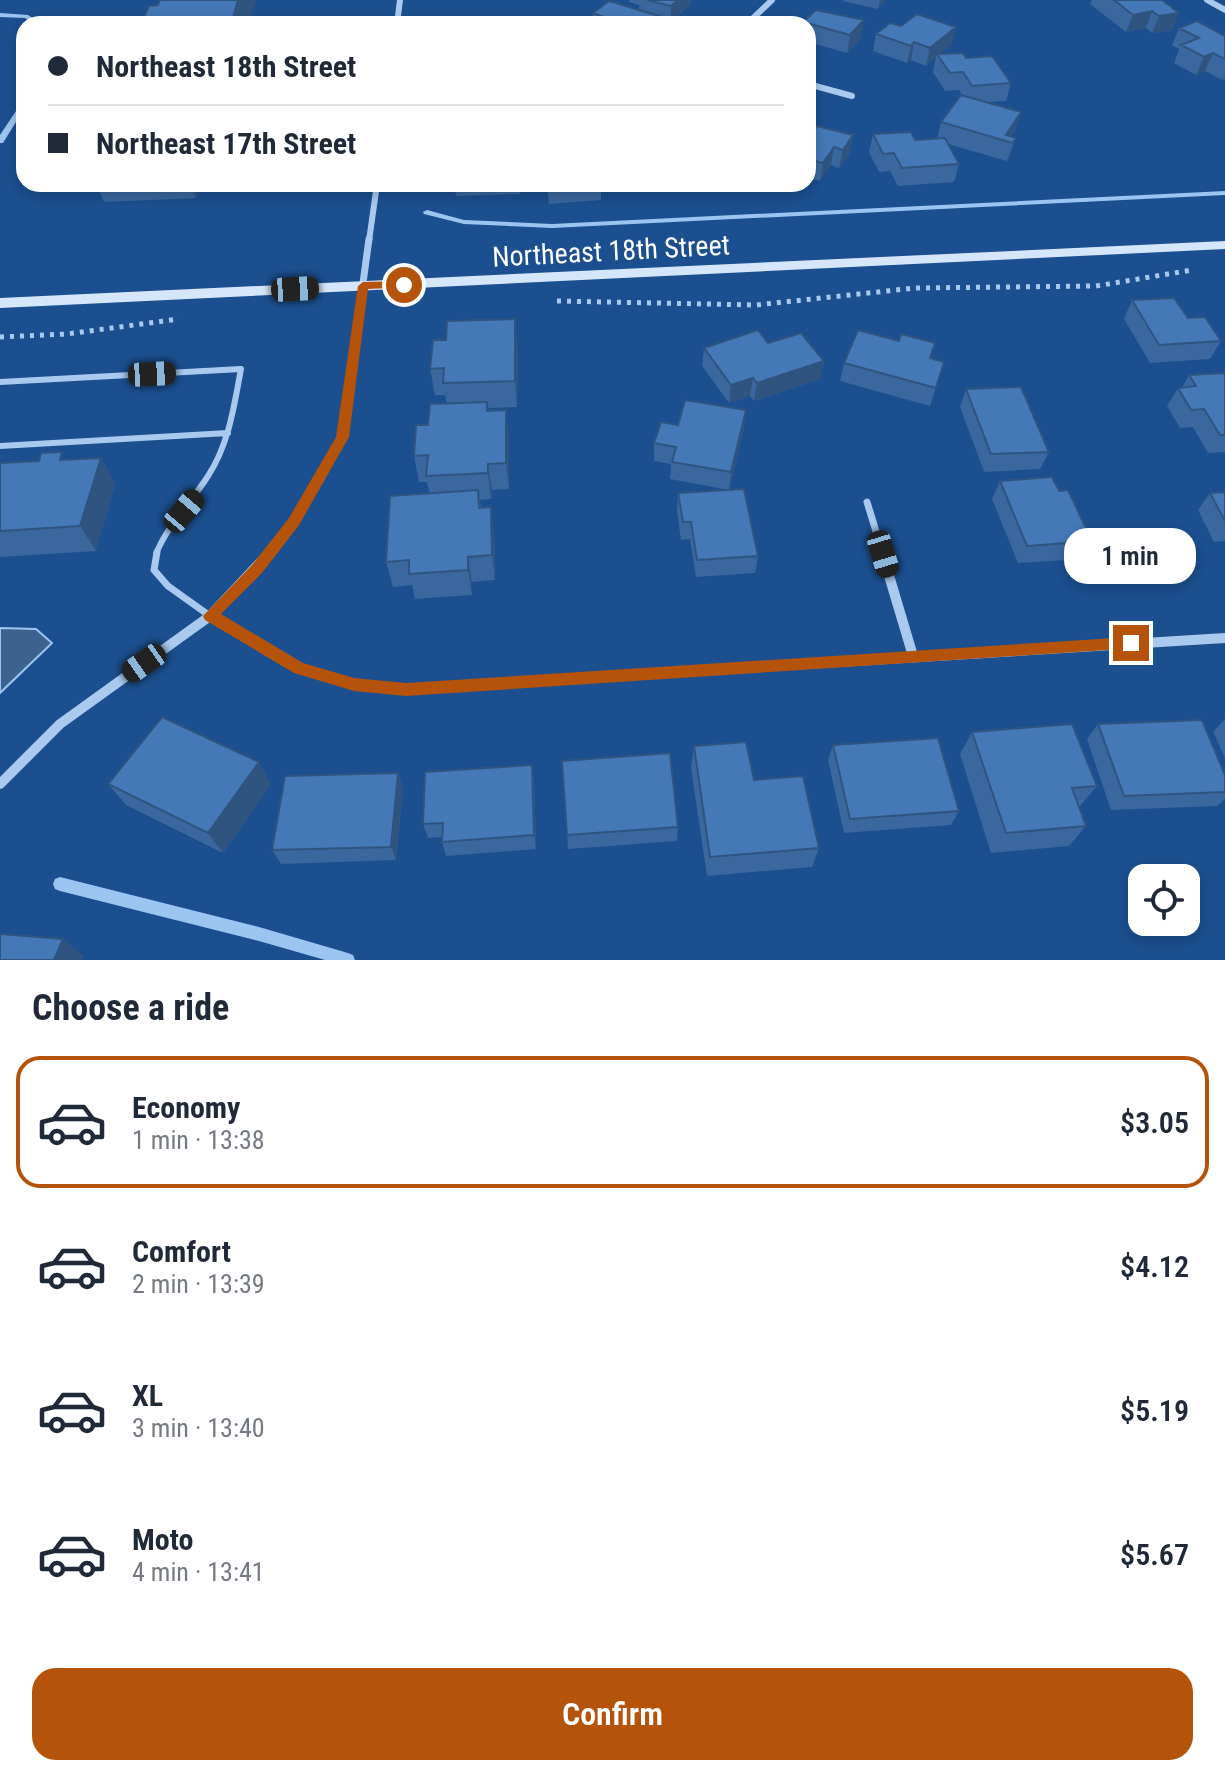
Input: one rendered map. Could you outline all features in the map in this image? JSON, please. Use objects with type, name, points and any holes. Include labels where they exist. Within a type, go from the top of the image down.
[{"type":"main road","name":"Northeast 18th Street","points":[[0,303],[1223,248]]},
{"type":"street","points":[[755,16],[772,0]]},
{"type":"street","points":[[1207,0],[1225,10]]},
{"type":"street","points":[[816,86],[852,96]]},
{"type":"street","points":[[0,784],[60,724],[210,616],[257,569],[294,522],[342,437],[376,192]]},
{"type":"street","points":[[867,502],[913,656]]},
{"type":"street","points":[[210,616],[299,668],[354,684],[406,689],[1225,638]]},
{"type":"lane","points":[[0,382],[241,369],[228,433],[214,469],[155,552],[154,570],[168,586],[210,616]]},
{"type":"lane","points":[[0,446],[228,433]]},
{"type":"path","points":[[544,301],[756,305],[915,288],[1096,286],[1193,270]]},
{"type":"path","points":[[0,337],[35,337],[192,318]]},
{"type":"water","points":[[0,628],[36,629],[52,643],[0,693]]},
{"type":"building","points":[[160,0],[238,0],[233,16],[145,16],[149,6],[158,5]]},
{"type":"building","points":[[647,0],[678,0],[671,6]]},
{"type":"building","points":[[1114,0],[1162,0],[1179,13],[1159,16],[1152,11],[1133,15]]},
{"type":"building","points":[[609,1],[659,16],[601,16],[593,13]]},
{"type":"building","points":[[816,10],[864,20],[850,35],[816,26],[816,16],[810,16]]},
{"type":"building","points":[[917,14],[956,27],[930,48],[914,42],[911,46],[876,34],[890,23],[901,26]]},
{"type":"building","points":[[1197,21],[1225,36],[1225,59],[1213,53],[1204,57],[1181,45],[1199,38],[1179,28]]},
{"type":"building","points":[[963,53],[966,58],[992,56],[1011,83],[972,86],[963,72],[950,73],[937,54]]},
{"type":"building","points":[[961,95],[1021,112],[1006,135],[1016,138],[1013,143],[941,122]]},
{"type":"building","points":[[816,127],[853,135],[843,150],[834,147],[823,163],[816,161]]},
{"type":"building","points":[[911,132],[915,140],[945,138],[959,164],[902,168],[894,153],[883,154],[873,134]]},
{"type":"building","points":[[1174,298],[1188,318],[1205,317],[1221,341],[1159,345],[1132,300]]},
{"type":"building","points":[[515,319],[515,381],[443,383],[444,368],[430,369],[433,340],[446,340],[447,321]]},
{"type":"building","points":[[758,330],[768,343],[801,333],[824,361],[757,383],[753,378],[731,385],[704,348]]},
{"type":"building","points":[[858,330],[899,341],[901,334],[935,343],[930,358],[944,362],[936,388],[844,363]]},
{"type":"building","points":[[1225,373],[1225,435],[1220,435],[1204,409],[1191,410],[1178,388],[1196,386],[1189,375]]},
{"type":"building","points":[[1021,387],[1049,452],[991,454],[966,389]]},
{"type":"building","points":[[685,400],[746,410],[731,472],[672,462],[676,447],[654,443],[661,422],[678,425]]},
{"type":"building","points":[[487,402],[487,411],[506,410],[506,463],[488,464],[488,473],[426,476],[428,455],[414,456],[416,425],[428,425],[430,404]]},
{"type":"building","points":[[62,452],[60,460],[101,458],[80,526],[0,531],[0,463],[39,461],[41,453]]},
{"type":"building","points":[[1052,477],[1059,491],[1068,490],[1092,541],[1027,546],[1000,481]]},
{"type":"building","points":[[744,489],[758,556],[697,560],[691,522],[683,522],[678,493]]},
{"type":"building","points":[[478,490],[479,508],[491,507],[492,555],[468,557],[468,570],[409,574],[409,560],[386,562],[390,496]]},
{"type":"building","points":[[1225,492],[1225,521],[1210,493]]},
{"type":"building","points":[[162,717],[259,762],[208,833],[108,784]]},
{"type":"building","points":[[1202,720],[1225,775],[1225,792],[1124,796],[1098,724]]},
{"type":"building","points":[[1072,724],[1097,786],[1072,788],[1086,826],[1006,833],[972,732]]},
{"type":"building","points":[[938,738],[959,811],[850,819],[833,745]]},
{"type":"building","points":[[746,742],[754,780],[803,776],[819,848],[710,857],[694,746]]},
{"type":"building","points":[[670,753],[678,827],[567,835],[562,761]]},
{"type":"building","points":[[532,765],[534,835],[442,842],[443,823],[423,824],[425,772]]},
{"type":"building","points":[[398,773],[391,847],[272,850],[285,776]]},
{"type":"building","points":[[0,934],[63,939],[54,960],[0,960]]},
{"type":"waterway","points":[[0,15],[26,16]]},
{"type":"waterway","points":[[0,141],[16,116]]},
{"type":"waterway","points":[[427,212],[464,222],[552,226],[1225,193]]},
{"type":"waterway","points":[[60,884],[259,934],[348,960]]},
{"type":"route","points":[[404,285],[363,286],[342,437],[294,522],[257,569],[210,616],[299,668],[354,684],[406,689],[1131,643]]}]
